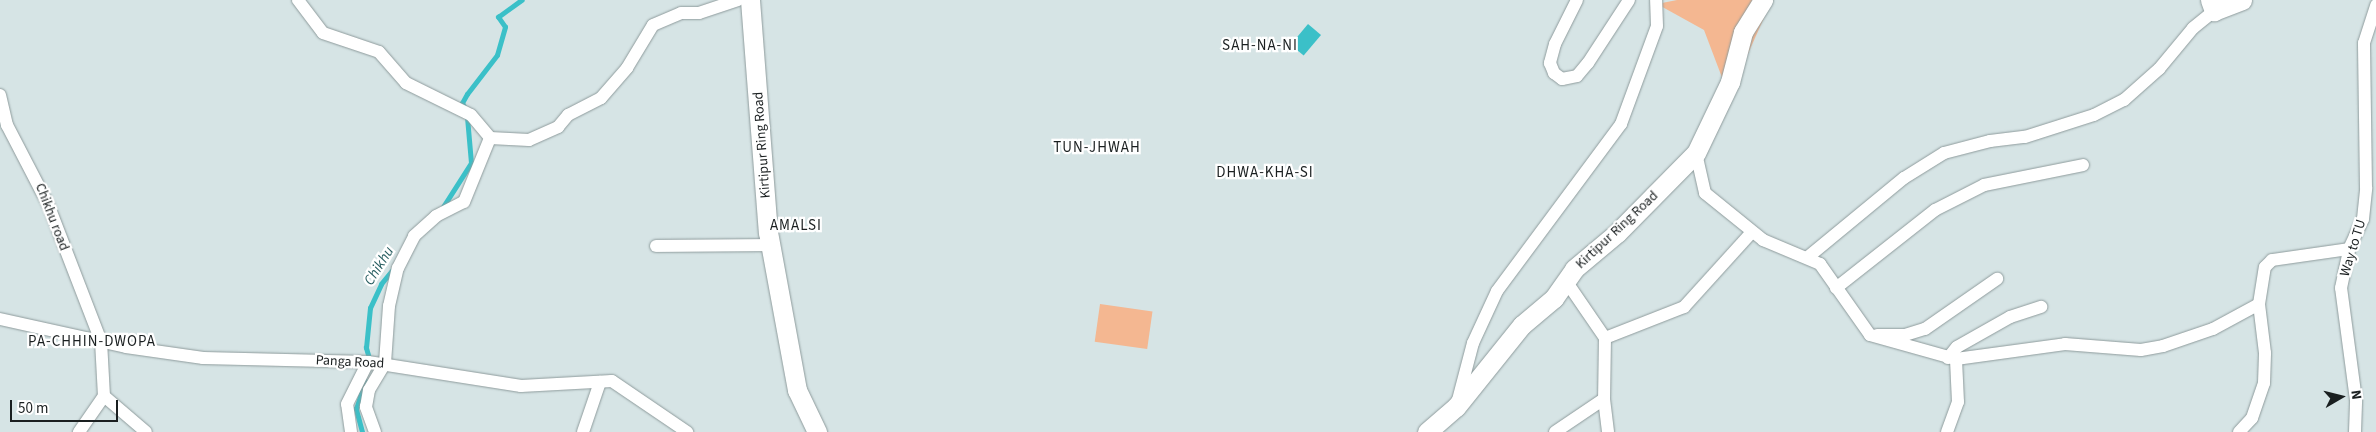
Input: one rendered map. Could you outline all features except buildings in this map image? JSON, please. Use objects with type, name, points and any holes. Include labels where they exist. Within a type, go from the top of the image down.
[{"type":"street","points":[[298,0],[324,33],[379,52],[406,83],[471,115],[490,138],[529,140],[546,134],[568,115],[601,98],[627,68],[653,25],[681,13],[699,13],[738,0]]},
{"type":"street","name":"Kirtipur Ring Road","points":[[750,0],[770,245],[797,390],[817,432]]},
{"type":"street","points":[[1577,0],[1555,44],[1550,63],[1554,73],[1562,79],[1576,76],[1588,63],[1629,0]]},
{"type":"street","points":[[1456,407],[1473,343],[1497,291],[1620,124],[1657,26],[1656,0]]},
{"type":"street","name":"Kirtipur Ring Road","points":[[1427,432],[1456,407],[1522,325],[1554,298],[1566,281],[1696,153],[1730,82],[1743,32],[1763,0]]},
{"type":"street","points":[[1808,257],[1904,178],[1944,153],[1975,144],[2025,137],[2094,116],[2124,100],[2159,69],[2212,6],[2242,0]]},
{"type":"street","name":"Way to TU","points":[[2355,432],[2356,400],[2340,288],[2349,249],[2363,219],[2366,188],[2364,43],[2376,4]]},
{"type":"street","name":"Chikhu road","points":[[0,95],[8,125],[48,204],[101,340],[104,396]]},
{"type":"street","points":[[375,432],[366,407],[369,390],[378,363],[389,306],[405,253],[414,236],[436,216],[464,202],[490,138]]},
{"type":"street","points":[[1696,153],[1705,193],[1763,240],[1808,257],[1820,264],[1870,336],[1952,358],[2065,344],[2142,350],[2163,346],[2213,329],[2259,304]]},
{"type":"street","points":[[1836,288],[1935,210],[1984,185],[2083,165]]},
{"type":"street","points":[[1605,338],[1684,307],[1752,232]]},
{"type":"street","points":[[656,246],[770,245]]},
{"type":"street","points":[[2239,432],[2252,418],[2264,383],[2265,353],[2259,304],[2265,268],[2272,260],[2349,249]]},
{"type":"street","points":[[1870,336],[1905,335],[1925,329],[1997,279]]},
{"type":"street","points":[[1566,281],[1605,338],[1604,399],[1608,432]]},
{"type":"street","points":[[1948,432],[1958,402],[1952,358],[1957,347],[2010,317],[2041,307]]},
{"type":"street","name":"Panga Road","points":[[0,319],[101,340],[203,358],[378,363],[521,386],[612,381],[687,432]]},
{"type":"street","points":[[351,432],[347,404],[378,363]]},
{"type":"street","points":[[583,432],[600,382]]},
{"type":"street","points":[[80,432],[104,396],[146,432]]},
{"type":"street","points":[[1555,432],[1604,399]]},
{"type":"shaded area","points":[[1677,0],[1772,0],[1729,96],[1704,30],[1657,4]]},
{"type":"shaded area","points":[[1100,304],[1152,311],[1147,349],[1095,342]]},
{"type":"water","points":[[1308,24],[1321,35],[1304,56],[1291,45]]},
{"type":"waterway","name":"Chikhu","points":[[464,107],[462,103],[467,94],[497,55],[505,27],[498,17],[521,0]]},
{"type":"waterway","name":"Chikhu","points":[[443,207],[471,163],[467,117]]},
{"type":"waterway","name":"Chikhu","points":[[370,362],[366,348],[370,308],[381,284],[394,268]]},
{"type":"waterway","name":"Chikhu","points":[[362,432],[356,409],[365,381]]},
{"type":"district","name":"SAH-NA-NI","points":[[1260,46]]},
{"type":"district","name":"TUN-JHWAH","points":[[1097,148]]},
{"type":"district","name":"DHWA-KHA-SI","points":[[1265,173]]},
{"type":"district","name":"AMALSI","points":[[796,226]]},
{"type":"district","name":"PA-CHHIN-DWOPA","points":[[92,342]]}]
